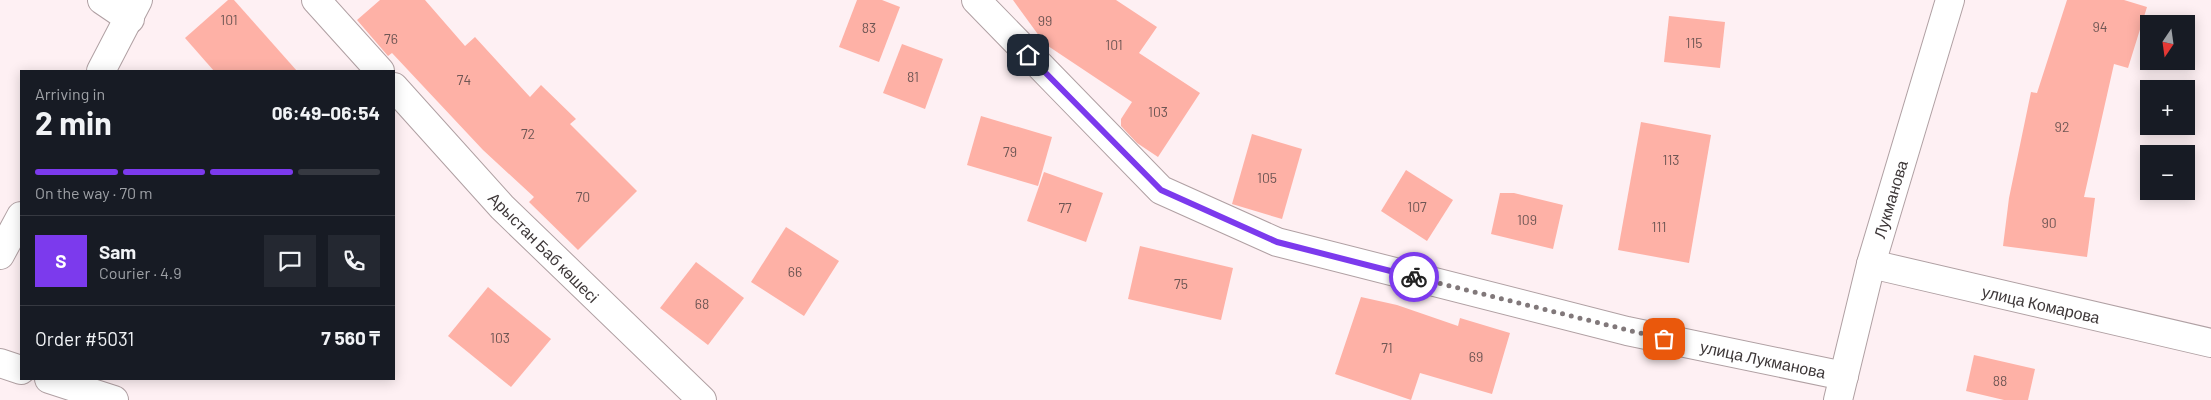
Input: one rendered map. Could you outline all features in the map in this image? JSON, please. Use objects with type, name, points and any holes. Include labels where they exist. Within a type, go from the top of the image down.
[{"type":"street","points":[[102,0],[134,9],[102,70]]},
{"type":"street","points":[[316,0],[379,70]]},
{"type":"street","name":"улица Лукманова","points":[[976,0],[1161,190],[1277,242],[1627,331],[1841,388]]},
{"type":"street","name":"Лукманова","points":[[1841,388],[1870,264],[1950,0]]},
{"type":"street","name":"Арыстан Баб көшесі","points":[[395,88],[502,207],[702,400]]},
{"type":"street","points":[[0,255],[20,218]]},
{"type":"street","name":"улица Комарова","points":[[1870,264],[2211,343]]},
{"type":"street","points":[[0,363],[20,370]]},
{"type":"street","points":[[52,380],[114,400]]},
{"type":"building","points":[[228,0],[234,0],[296,70],[213,70],[185,38]]},
{"type":"building","points":[[380,0],[425,0],[465,46],[475,37],[530,97],[541,85],[576,119],[570,124],[637,191],[578,250],[529,202],[534,197],[483,150],[392,53],[388,56],[357,20]]},
{"type":"building","points":[[857,0],[882,0],[900,7],[879,62],[839,47]]},
{"type":"building","points":[[1013,0],[1116,0],[1157,27],[1139,53],[1200,93],[1158,157],[1137,143],[1121,126],[1121,119],[1132,102],[1045,44]]},
{"type":"building","points":[[2067,0],[2124,0],[2147,7],[2145,15],[2140,15],[2140,29],[2128,68],[2114,64],[2084,197],[2095,198],[2087,257],[2003,246],[2009,198],[2031,92],[2037,93]]},
{"type":"building","points":[[1669,16],[1725,22],[1720,68],[1664,62]]},
{"type":"building","points":[[902,44],[943,59],[925,109],[883,93]]},
{"type":"building","points":[[981,116],[1052,137],[1038,186],[967,165]]},
{"type":"building","points":[[1641,122],[1711,135],[1689,263],[1618,250]]},
{"type":"building","points":[[1252,134],[1302,149],[1282,219],[1232,204]]},
{"type":"building","points":[[1406,170],[1453,200],[1427,241],[1381,211]]},
{"type":"building","points":[[1044,172],[1103,193],[1086,242],[1027,221]]},
{"type":"building","points":[[1500,193],[1514,193],[1563,205],[1553,249],[1491,234]]},
{"type":"building","points":[[786,227],[839,261],[804,316],[751,282]]},
{"type":"building","points":[[1140,246],[1233,268],[1221,320],[1128,299]]},
{"type":"building","points":[[696,262],[744,298],[708,345],[660,308]]},
{"type":"building","points":[[488,287],[551,339],[511,387],[448,336]]},
{"type":"building","points":[[1361,297],[1397,305],[1458,326],[1460,318],[1510,333],[1492,394],[1420,373],[1411,400],[1335,374]]},
{"type":"building","points":[[1974,355],[2035,369],[2028,400],[2004,400],[1966,391]]},
{"type":"way so far","points":[[1414,277],[1664,339]]},
{"type":"route","points":[[1028,55],[1161,190],[1277,242],[1414,277]]}]
